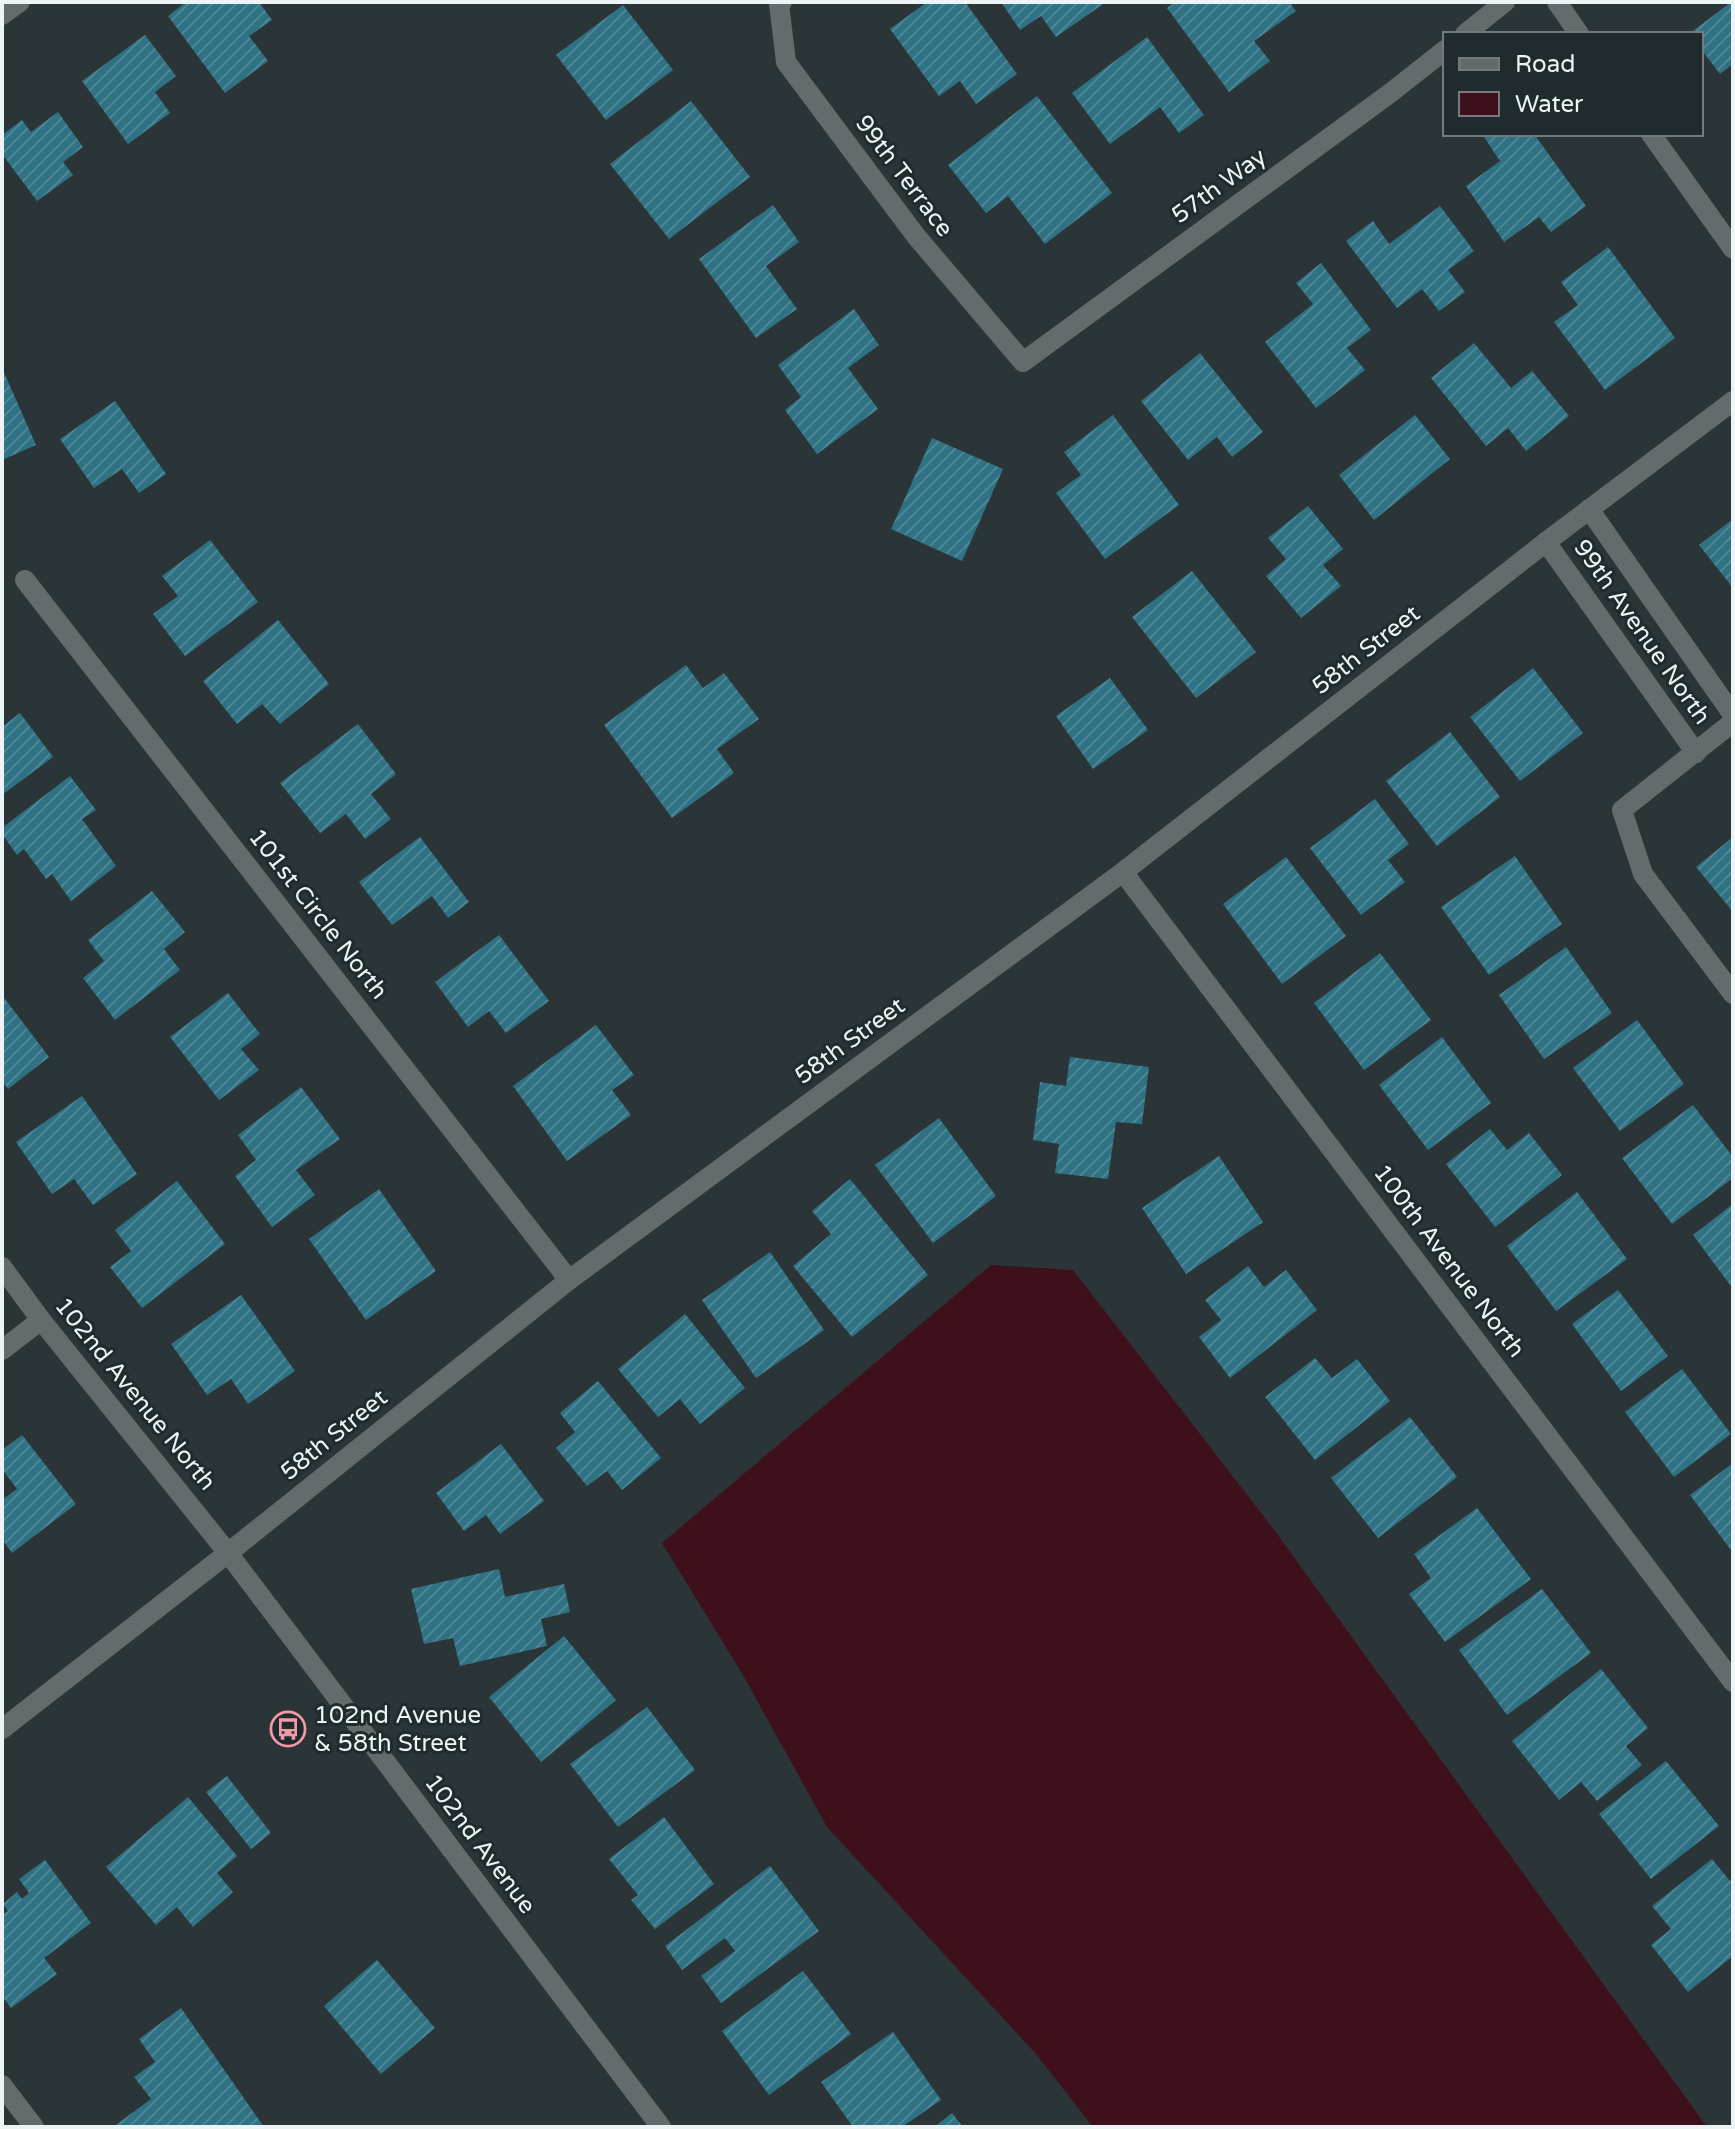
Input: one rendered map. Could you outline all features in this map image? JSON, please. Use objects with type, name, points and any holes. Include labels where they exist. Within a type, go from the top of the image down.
[{"type":"street","points":[[2,15],[20,2]]},
{"type":"street","points":[[1468,32],[1505,2]]},
{"type":"street","points":[[1557,2],[1578,32]]},
{"type":"street","name":"99th Terrace","points":[[781,3],[786,62],[916,236],[1023,362]]},
{"type":"street","name":"57th Way","points":[[1023,362],[1377,104],[1443,52]]},
{"type":"street","points":[[1652,136],[1733,249]]},
{"type":"street","name":"58th Street","points":[[2,1729],[569,1280],[1123,872],[1546,542],[1733,401]]},
{"type":"street","name":"99th Avenue North","points":[[1589,509],[1733,715]]},
{"type":"street","name":"99th Avenue North","points":[[1546,542],[1696,753]]},
{"type":"street","name":"101st Circle North","points":[[25,580],[569,1280]]},
{"type":"street","points":[[1733,722],[1622,810],[1643,874],[1733,994]]},
{"type":"street","name":"100th Avenue North","points":[[1123,872],[1733,1682]]},
{"type":"street","name":"102nd Avenue North","points":[[2,1267],[228,1553]]},
{"type":"street","points":[[2,1350],[41,1320]]},
{"type":"street","name":"102nd Avenue","points":[[228,1553],[661,2127]]},
{"type":"street","points":[[2,2085],[34,2127]]},
{"type":"water","points":[[991,1265],[1073,1270],[1272,1527],[1707,2127],[1093,2127],[1036,2054],[827,1827],[743,1675],[662,1543]]},
{"type":"building","points":[[186,2],[259,2],[272,20],[249,36],[268,61],[225,93],[168,16]]},
{"type":"building","points":[[927,2],[965,2],[1017,74],[976,104],[960,81],[939,96],[890,29]]},
{"type":"building","points":[[1001,2],[1106,2],[1056,37],[1041,16],[1020,30]]},
{"type":"building","points":[[1175,2],[1289,2],[1296,11],[1254,41],[1270,61],[1229,92],[1167,8]]},
{"type":"building","points":[[1733,2],[1733,64],[1720,74],[1703,52],[1703,32],[1692,32]]},
{"type":"building","points":[[623,5],[673,70],[606,120],[556,55]]},
{"type":"building","points":[[145,35],[176,76],[155,92],[170,113],[128,144],[82,81]]},
{"type":"building","points":[[1147,37],[1204,115],[1179,133],[1160,107],[1110,144],[1072,93]]},
{"type":"building","points":[[1037,96],[1112,193],[1045,244],[1008,196],[986,213],[948,165]]},
{"type":"building","points":[[691,101],[750,177],[669,239],[610,164]]},
{"type":"building","points":[[58,112],[83,147],[63,162],[73,175],[37,201],[2,154],[2,135],[22,120],[31,132]]},
{"type":"building","points":[[1535,136],[1586,206],[1551,232],[1539,217],[1504,242],[1466,186],[1500,161],[1484,137]]},
{"type":"building","points":[[773,205],[799,242],[766,266],[797,309],[756,338],[699,259]]},
{"type":"building","points":[[1440,206],[1474,251],[1448,270],[1465,292],[1439,311],[1422,289],[1397,308],[1346,241],[1373,221],[1389,244]]},
{"type":"building","points":[[1608,247],[1675,338],[1605,390],[1554,322],[1578,305],[1561,282]]},
{"type":"building","points":[[1321,263],[1371,330],[1347,348],[1365,370],[1316,408],[1265,342],[1313,304],[1296,283]]},
{"type":"building","points":[[854,309],[879,345],[848,368],[878,409],[817,454],[785,410],[801,397],[778,365]]},
{"type":"building","points":[[1474,343],[1511,388],[1532,371],[1569,416],[1526,451],[1508,428],[1486,446],[1431,378]]},
{"type":"building","points":[[1200,353],[1263,432],[1232,457],[1217,437],[1188,460],[1141,401]]},
{"type":"building","points":[[2,368],[36,445],[2,460]]},
{"type":"building","points":[[115,401],[166,474],[139,493],[122,469],[94,488],[60,439]]},
{"type":"building","points":[[1113,415],[1179,505],[1105,559],[1056,493],[1081,475],[1064,452]]},
{"type":"building","points":[[1415,415],[1450,459],[1374,520],[1339,475]]},
{"type":"building","points":[[932,438],[1003,469],[962,561],[891,529]]},
{"type":"building","points":[[1308,506],[1343,549],[1323,565],[1341,586],[1301,618],[1266,576],[1286,559],[1268,538]]},
{"type":"building","points":[[1733,519],[1733,588],[1699,545]]},
{"type":"building","points":[[210,540],[258,602],[185,656],[153,614],[178,596],[162,576]]},
{"type":"building","points":[[1192,571],[1256,652],[1196,698],[1132,617]]},
{"type":"building","points":[[278,620],[329,684],[280,724],[262,704],[237,724],[203,681]]},
{"type":"building","points":[[686,665],[703,688],[724,673],[759,719],[717,749],[734,773],[672,818],[604,725]]},
{"type":"building","points":[[1533,668],[1583,733],[1520,781],[1470,717]]},
{"type":"building","points":[[1110,678],[1148,730],[1093,769],[1056,716]]},
{"type":"building","points":[[20,713],[53,757],[2,795],[2,727]]},
{"type":"building","points":[[358,724],[396,774],[371,794],[391,819],[365,839],[346,814],[320,833],[280,783]]},
{"type":"building","points":[[1450,732],[1500,797],[1437,846],[1386,781]]},
{"type":"building","points":[[70,776],[96,810],[82,819],[116,866],[71,901],[52,874],[46,879],[24,849],[17,855],[2,834],[2,828]]},
{"type":"building","points":[[1375,799],[1409,844],[1388,860],[1405,882],[1361,915],[1310,848]]},
{"type":"building","points":[[420,837],[469,902],[448,918],[432,896],[392,925],[359,882]]},
{"type":"building","points":[[1733,837],[1733,912],[1696,867]]},
{"type":"building","points":[[1515,856],[1562,924],[1489,975],[1441,907]]},
{"type":"building","points":[[1286,857],[1346,936],[1282,984],[1223,904]]},
{"type":"building","points":[[152,891],[185,932],[164,949],[180,970],[115,1020],[83,978],[104,961],[88,940]]},
{"type":"building","points":[[499,935],[549,1001],[506,1033],[489,1011],[468,1027],[435,982]]},
{"type":"building","points":[[1566,947],[1612,1013],[1544,1059],[1499,995]]},
{"type":"building","points":[[1380,953],[1431,1020],[1364,1070],[1314,1003]]},
{"type":"building","points":[[228,993],[260,1034],[241,1049],[259,1070],[219,1100],[170,1037]]},
{"type":"building","points":[[2,995],[49,1057],[8,1089],[2,1081]]},
{"type":"building","points":[[1637,1020],[1684,1084],[1620,1131],[1573,1068]]},
{"type":"building","points":[[596,1025],[634,1075],[612,1090],[631,1115],[567,1161],[513,1086]]},
{"type":"building","points":[[1442,1037],[1491,1103],[1428,1150],[1379,1085]]},
{"type":"building","points":[[1070,1057],[1149,1067],[1142,1124],[1116,1122],[1108,1179],[1055,1173],[1059,1144],[1033,1140],[1040,1082],[1066,1086]]},
{"type":"building","points":[[301,1087],[340,1139],[296,1170],[315,1195],[272,1227],[235,1176],[256,1160],[238,1135]]},
{"type":"building","points":[[82,1096],[137,1174],[93,1205],[74,1179],[52,1194],[16,1142]]},
{"type":"building","points":[[1693,1105],[1733,1157],[1733,1178],[1672,1224],[1622,1158]]},
{"type":"building","points":[[939,1118],[996,1196],[933,1243],[875,1165]]},
{"type":"building","points":[[1490,1129],[1507,1150],[1529,1133],[1562,1175],[1495,1227],[1446,1164]]},
{"type":"building","points":[[1219,1156],[1263,1222],[1186,1274],[1142,1208]]},
{"type":"building","points":[[850,1179],[928,1275],[852,1337],[793,1266],[831,1234],[812,1211]]},
{"type":"building","points":[[177,1181],[225,1244],[142,1308],[110,1267],[131,1251],[115,1230]]},
{"type":"building","points":[[379,1189],[436,1271],[366,1320],[309,1239]]},
{"type":"building","points":[[1577,1192],[1627,1259],[1556,1311],[1507,1246]]},
{"type":"building","points":[[1733,1204],[1733,1289],[1693,1235]]},
{"type":"building","points":[[770,1252],[824,1330],[756,1378],[702,1300]]},
{"type":"building","points":[[1248,1266],[1264,1287],[1286,1270],[1317,1310],[1230,1378],[1199,1337],[1221,1320],[1205,1300]]},
{"type":"building","points":[[1618,1290],[1668,1356],[1621,1391],[1572,1324]]},
{"type":"building","points":[[241,1295],[295,1371],[248,1404],[231,1379],[207,1395],[171,1344]]},
{"type":"building","points":[[685,1314],[745,1388],[700,1424],[680,1399],[658,1417],[618,1369]]},
{"type":"building","points":[[1315,1358],[1332,1378],[1357,1359],[1390,1401],[1315,1460],[1265,1397]]},
{"type":"building","points":[[1682,1369],[1731,1434],[1674,1477],[1625,1412]]},
{"type":"building","points":[[598,1381],[661,1458],[622,1490],[607,1471],[587,1486],[556,1448],[575,1432],[560,1413]]},
{"type":"building","points":[[1410,1417],[1457,1477],[1378,1538],[1331,1478]]},
{"type":"building","points":[[22,1435],[76,1504],[12,1553],[2,1539],[2,1500],[17,1489],[2,1469],[2,1450]]},
{"type":"building","points":[[501,1444],[544,1501],[500,1534],[486,1515],[464,1531],[436,1493]]},
{"type":"building","points":[[1733,1463],[1733,1553],[1690,1495]]},
{"type":"building","points":[[1477,1508],[1531,1579],[1445,1642],[1409,1594],[1431,1578],[1414,1554]]},
{"type":"building","points":[[499,1569],[505,1597],[564,1584],[570,1612],[541,1619],[547,1646],[460,1666],[453,1638],[424,1644],[411,1589]]},
{"type":"building","points":[[1542,1589],[1591,1653],[1507,1715],[1459,1650]]},
{"type":"building","points":[[564,1636],[616,1700],[541,1762],[489,1697]]},
{"type":"building","points":[[1601,1669],[1648,1728],[1626,1746],[1642,1765],[1597,1801],[1581,1782],[1559,1800],[1512,1741]]},
{"type":"building","points":[[647,1707],[695,1770],[618,1827],[570,1764]]},
{"type":"building","points":[[1666,1761],[1719,1826],[1651,1879],[1599,1814]]},
{"type":"building","points":[[227,1776],[271,1833],[251,1849],[206,1792]]},
{"type":"building","points":[[188,1797],[237,1856],[217,1873],[233,1892],[193,1927],[177,1907],[156,1925],[106,1867]]},
{"type":"building","points":[[664,1817],[714,1884],[655,1929],[631,1900],[638,1895],[609,1859]]},
{"type":"building","points":[[1712,1859],[1730,1881],[1733,1879],[1733,1956],[1688,1992],[1651,1945],[1671,1929],[1652,1906]]},
{"type":"building","points":[[45,1860],[91,1923],[44,1958],[57,1974],[11,2008],[2,1996],[2,1915],[8,1911],[3,1904],[17,1892],[22,1899],[29,1893],[19,1879]]},
{"type":"building","points":[[770,1866],[819,1931],[721,2003],[701,1976],[735,1951],[725,1938],[682,1970],[665,1946]]},
{"type":"building","points":[[377,1960],[435,2028],[381,2074],[324,2006]]},
{"type":"building","points":[[803,1971],[851,2034],[769,2095],[722,2031]]},
{"type":"building","points":[[181,2008],[264,2127],[113,2127],[151,2099],[134,2077],[155,2062],[139,2039]]},
{"type":"building","points":[[893,2032],[941,2100],[902,2127],[853,2127],[821,2082]]},
{"type":"building","points":[[952,2113],[963,2127],[934,2127]]},
{"type":"place","name":"102nd Avenue & 58th Street","points":[[288,1729]]}]
